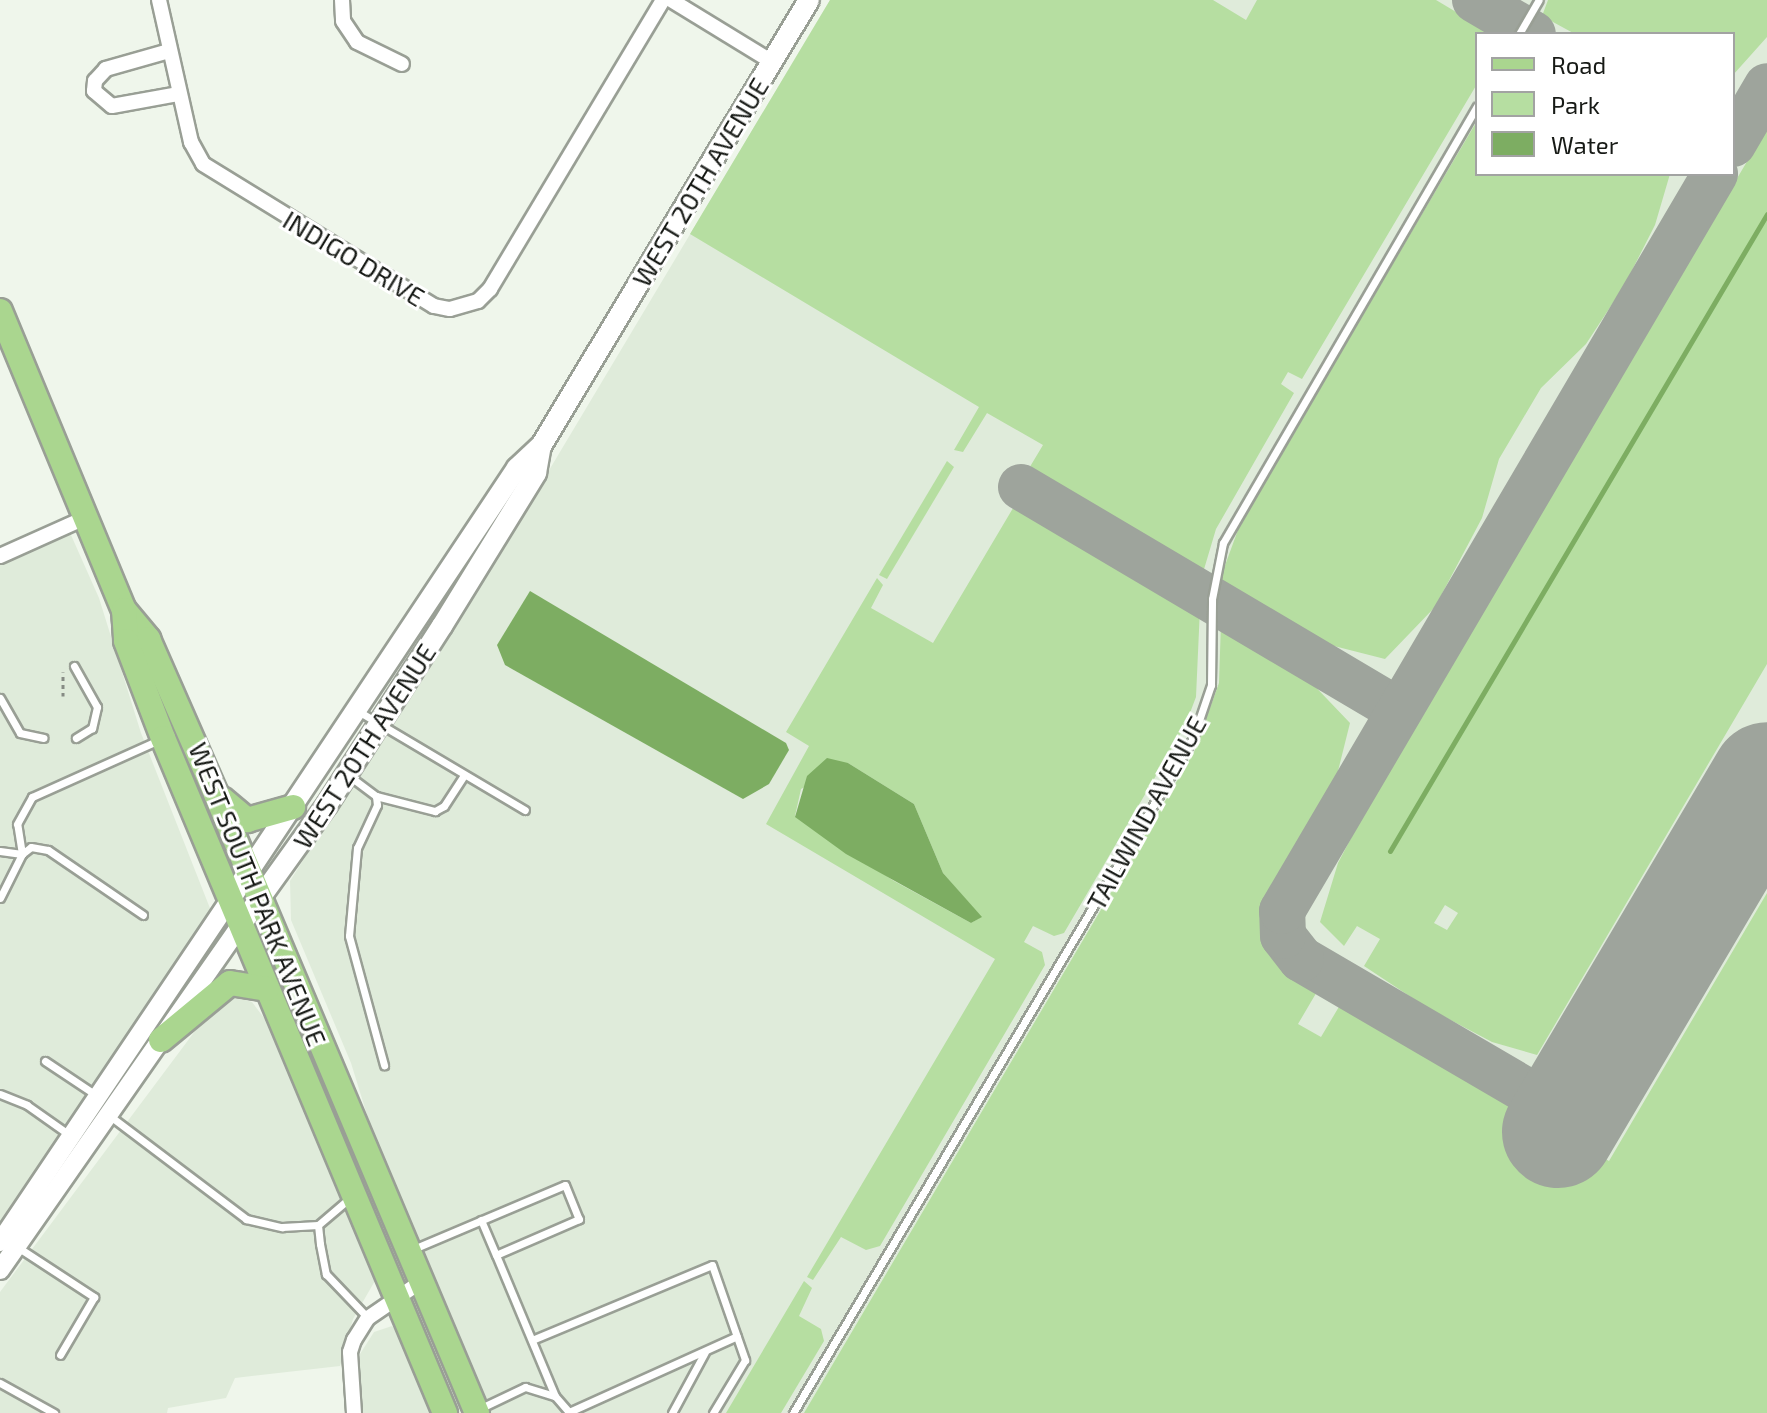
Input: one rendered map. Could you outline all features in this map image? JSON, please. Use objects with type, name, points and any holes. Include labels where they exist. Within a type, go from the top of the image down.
[{"type":"main road","name":"WEST 20TH AVENUE","points":[[229,901],[517,468],[541,446],[809,0]]},
{"type":"main road","name":"WEST SOUTH PARK AVENUE","points":[[0,311],[7,345],[87,517],[124,610],[148,639],[476,1412]]},
{"type":"main road","name":"WEST 20TH AVENUE","points":[[240,926],[261,900],[380,724],[536,473],[541,446]]},
{"type":"main road","name":"WEST SOUTH PARK AVENUE","points":[[124,610],[126,641],[163,738],[445,1413]]},
{"type":"main road","points":[[216,794],[247,820],[293,807]]},
{"type":"main road","points":[[161,1040],[230,983],[267,989]]},
{"type":"street","name":"INDIGO DRIVE","points":[[159,0],[195,151],[214,175],[434,306],[463,308],[490,289],[663,0]]},
{"type":"street","points":[[342,0],[343,21],[357,42],[402,64]]},
{"type":"street","points":[[671,0],[772,62]]},
{"type":"street","points":[[169,51],[106,69],[95,81],[94,91],[112,106],[179,94]]},
{"type":"street","points":[[0,556],[87,517]]},
{"type":"street","name":"WEST 20TH AVENUE","points":[[0,1242],[95,1094],[229,901]]},
{"type":"street","name":"WEST 20TH AVENUE","points":[[0,1270],[111,1118],[240,926]]},
{"type":"street","points":[[354,1413],[350,1352],[368,1318],[422,1281]]},
{"type":"lane","points":[[1520,32],[1539,0]]},
{"type":"lane","name":"TAILWIND AVENUE","points":[[793,1413],[1186,752],[1211,685],[1216,562],[1229,529],[1475,109]]},
{"type":"lane","points":[[74,666],[97,707],[92,728],[76,738]]},
{"type":"lane","points":[[0,698],[20,733],[43,738]]},
{"type":"lane","points":[[356,710],[525,810]]},
{"type":"lane","points":[[22,854],[17,824],[32,797],[163,738]]},
{"type":"lane","points":[[347,775],[376,796],[435,811],[444,806],[464,775]]},
{"type":"lane","points":[[376,796],[377,805],[357,848],[349,936],[384,1065]]},
{"type":"lane","points":[[0,898],[22,854],[31,847],[48,850],[143,915]]},
{"type":"lane","points":[[0,851],[22,854]]},
{"type":"lane","points":[[45,1061],[95,1094],[111,1118],[246,1219],[282,1227],[318,1225],[353,1195]]},
{"type":"lane","points":[[0,1094],[27,1105],[89,1148]]},
{"type":"lane","points":[[409,1251],[565,1185],[579,1219],[496,1255]]},
{"type":"lane","points":[[481,1220],[555,1396],[570,1412],[737,1336]]},
{"type":"lane","points":[[318,1225],[326,1274],[368,1318]]},
{"type":"lane","points":[[19,1248],[94,1297],[60,1355]]},
{"type":"lane","points":[[532,1340],[712,1265],[745,1360],[713,1413]]},
{"type":"lane","points":[[672,1413],[706,1350]]},
{"type":"lane","points":[[0,1383],[54,1413]]},
{"type":"lane","points":[[476,1412],[525,1387],[555,1396]]},
{"type":"path","points":[[63,696],[64,666]]},
{"type":"shaded area","points":[[830,0],[1767,0],[1767,1413],[490,1413],[376,1144],[351,1063],[291,920],[290,881],[548,472]]},
{"type":"shaded area","points":[[67,526],[99,598],[141,733],[215,921],[0,1239],[0,556]]},
{"type":"shaded area","points":[[232,996],[252,1002],[268,1023],[376,1279],[353,1319],[340,1366],[235,1378],[226,1398],[168,1408],[167,1413],[0,1413],[0,1292],[195,1031]]},
{"type":"shaded area","points":[[392,1326],[399,1333],[432,1413],[360,1413],[360,1354],[374,1332]]},
{"type":"green space","points":[[830,0],[1213,0],[1246,20],[1257,0],[1436,0],[1490,32],[1475,32],[1475,87],[1302,379],[1288,372],[1281,384],[1294,393],[1216,529],[1202,576],[1025,475],[1043,445],[987,413],[963,452],[954,450],[979,407],[690,234]]},
{"type":"green space","points":[[1548,0],[1767,0],[1767,37],[1735,73],[1735,32],[1571,32],[1542,16]]},
{"type":"green space","points":[[1475,124],[1475,176],[1669,176],[1655,225],[1624,286],[1586,344],[1541,388],[1499,459],[1482,518],[1435,607],[1385,659],[1330,645],[1220,587],[1220,579],[1242,519]]},
{"type":"green space","points":[[1767,128],[1767,664],[1537,1055],[1492,1042],[1426,1007],[1364,966],[1380,939],[1357,926],[1344,946],[1320,922],[1338,863],[1402,741]],"holes":[[[1445,905],[1458,913],[1447,930],[1434,923]]]},
{"type":"green space","points":[[947,461],[954,467],[887,579],[879,575]]},
{"type":"green space","points":[[1019,498],[1200,608],[1196,697],[1185,726],[1064,933],[1054,936],[1033,926],[1024,942],[1042,952],[1045,965],[880,1246],[866,1250],[841,1237],[813,1280],[807,1277],[995,959],[766,824],[809,746],[786,732],[877,578],[883,585],[871,608],[933,643]],"holes":[[[848,763],[914,804],[943,873],[981,917],[971,923],[894,881],[795,816],[801,789]]]},
{"type":"green space","points":[[1221,622],[1307,678],[1350,723],[1336,779],[1267,895],[1261,916],[1263,938],[1272,957],[1285,973],[1318,990],[1298,1024],[1321,1037],[1340,1005],[1609,1161],[1767,893],[1767,1413],[804,1413],[1194,752],[1219,683]]},
{"type":"green space","points":[[804,1281],[812,1288],[799,1316],[821,1329],[824,1341],[781,1413],[726,1413]]},
{"type":"water","points":[[530,591],[786,743],[789,750],[769,784],[743,799],[505,665],[497,645]]},
{"type":"water","points":[[827,758],[848,763],[914,804],[943,873],[982,917],[971,923],[846,854],[795,817],[807,776]]},
{"type":"waterway","points":[[1390,851],[1767,214]]},
{"type":"taxiway","points":[[1475,0],[1530,32]]},
{"type":"taxiway","points":[[1735,141],[1767,86]]},
{"type":"taxiway","points":[[1568,1115],[1301,959],[1283,936],[1282,911],[1714,176]]},
{"type":"taxiway","points":[[1021,487],[1398,710]]},
{"type":"runway","points":[[1558,1132],[1767,778]]}]
